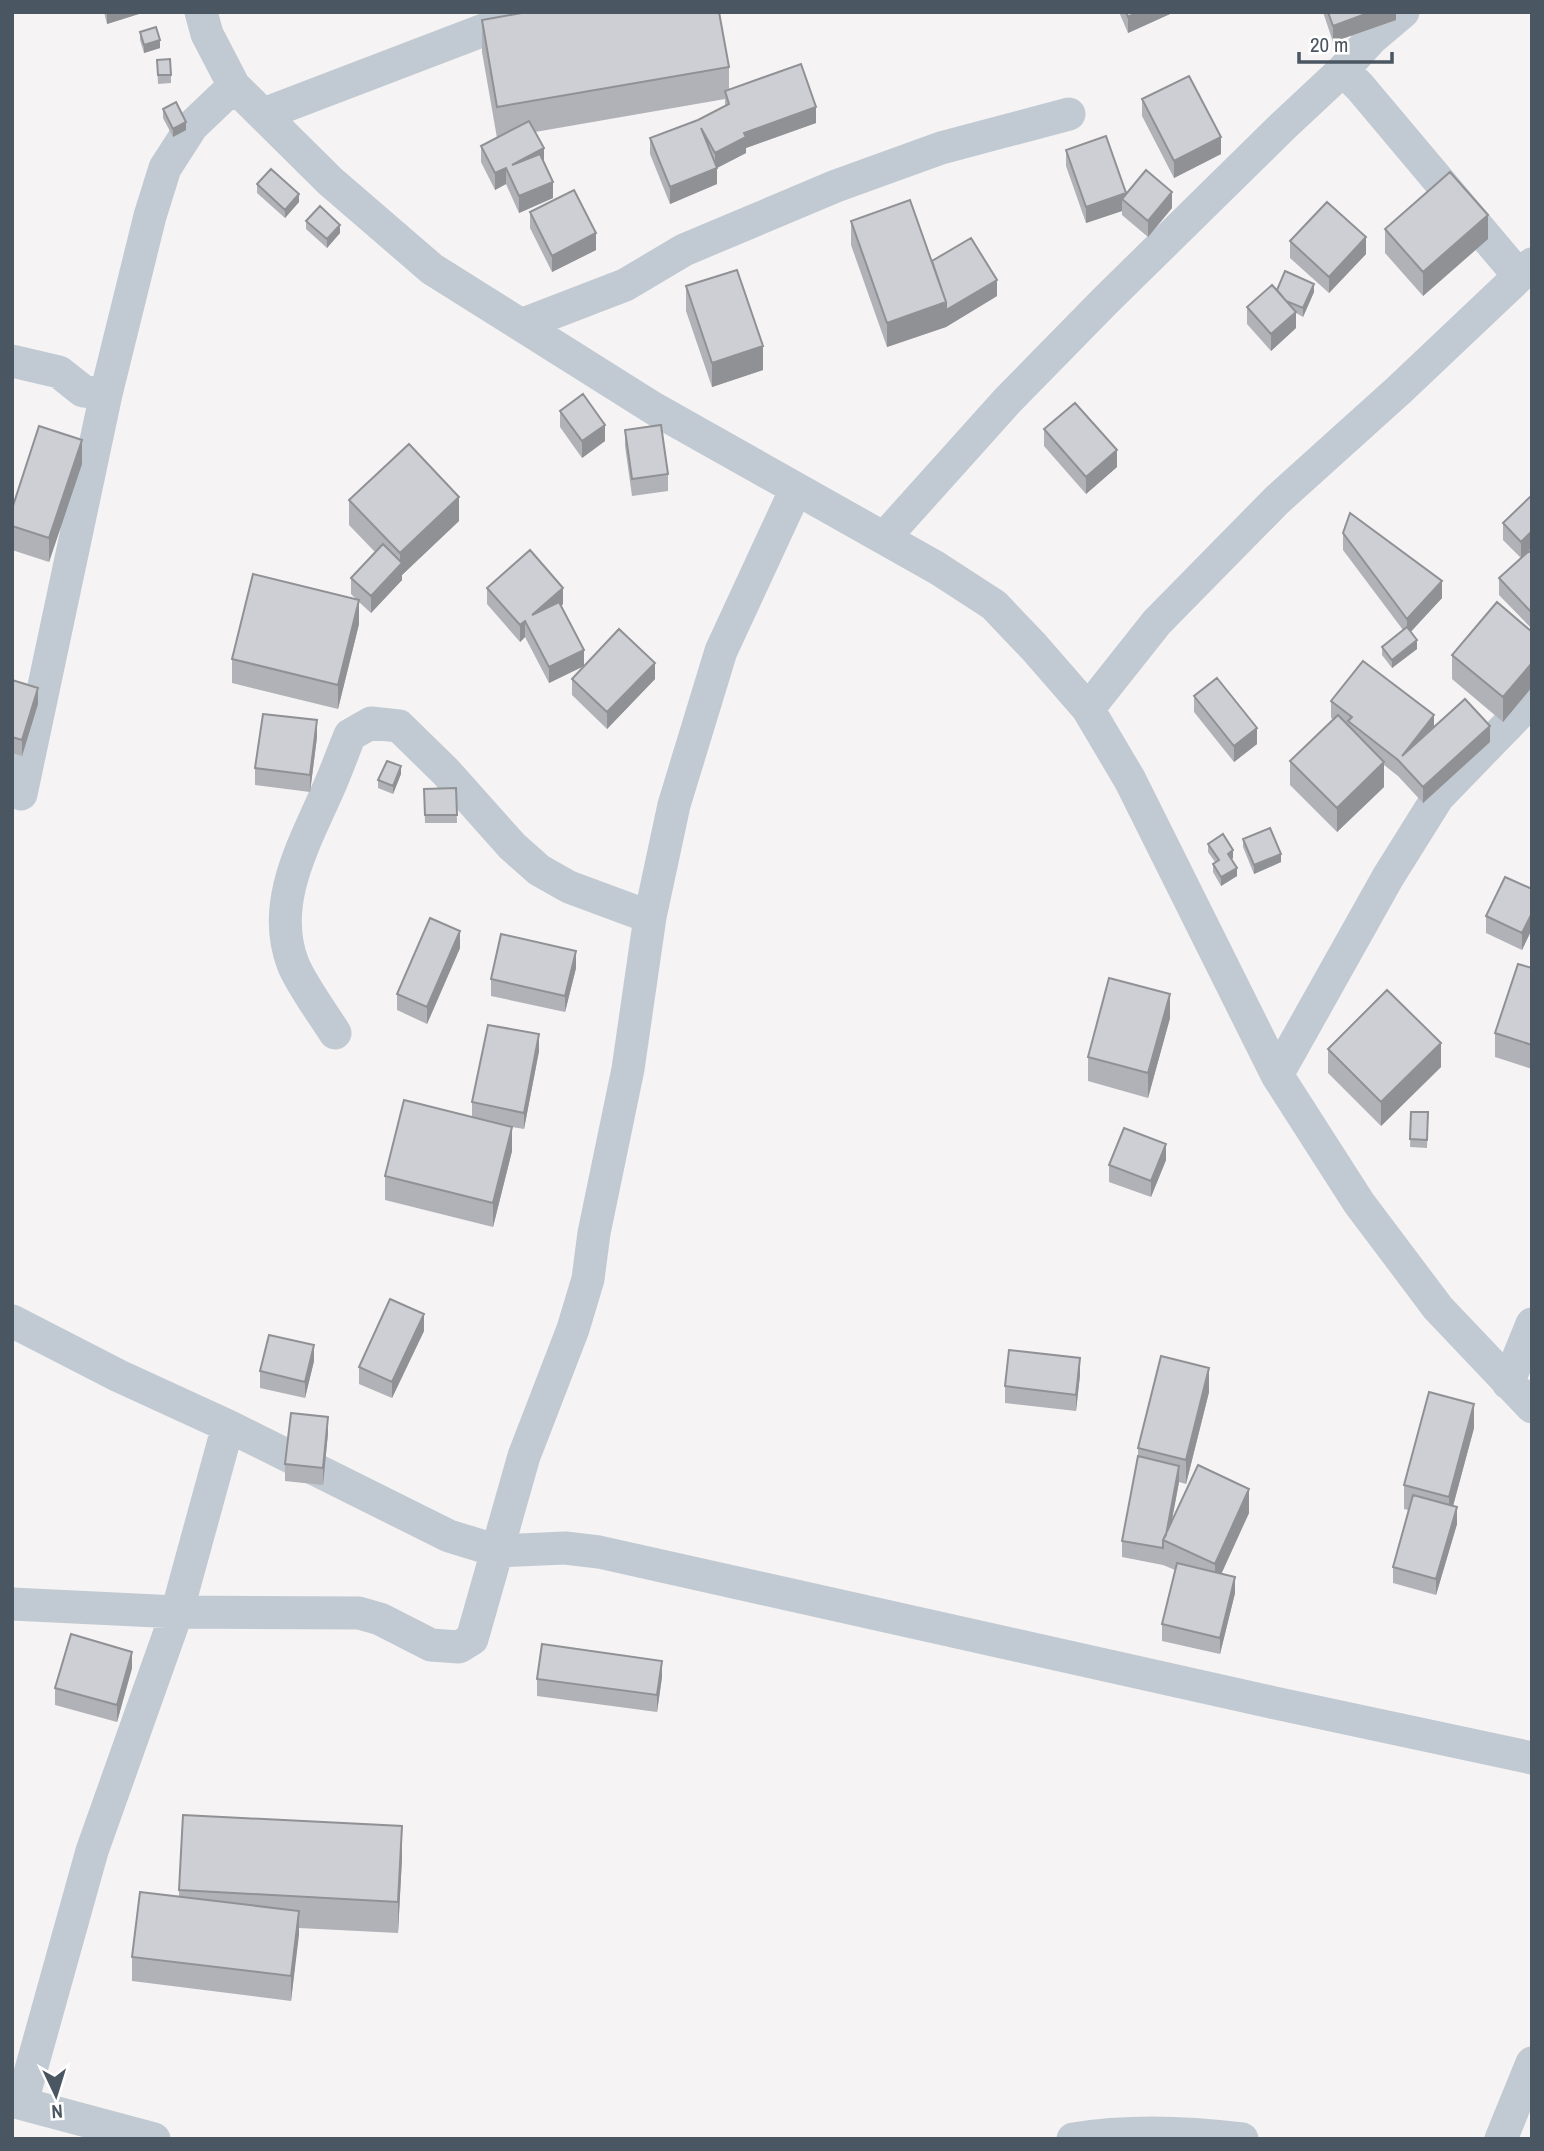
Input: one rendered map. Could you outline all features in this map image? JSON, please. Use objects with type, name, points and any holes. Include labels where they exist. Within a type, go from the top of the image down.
[{"type":"street","points":[[201,12],[207,34],[234,86],[330,181],[432,269],[653,408],[937,568],[994,606],[1034,647],[1088,709],[1130,780],[1277,1075],[1359,1203],[1438,1308],[1532,1407]]},
{"type":"street","points":[[264,114],[531,12]]},
{"type":"street","points":[[884,538],[1007,401],[1213,195],[1343,70],[1371,39],[1403,12]]},
{"type":"street","points":[[1088,709],[1157,622],[1277,500],[1399,390],[1525,270],[1343,70]]},
{"type":"street","points":[[22,794],[106,394],[150,216],[165,168],[192,126],[234,86]]},
{"type":"street","points":[[522,325],[625,285],[684,250],[836,186],[942,148],[1069,114]]},
{"type":"street","points":[[12,361],[59,372],[83,391],[106,394]]},
{"type":"street","points":[[12,1604],[177,1612],[359,1613],[380,1619],[431,1644],[458,1647],[472,1639],[524,1456],[573,1329],[588,1279],[594,1233],[628,1069],[650,917],[674,804],[721,651],[796,489]]},
{"type":"street","points":[[1277,1075],[1388,877],[1438,797],[1532,700]]},
{"type":"street","points":[[335,1033],[293,964],[285,926],[286,898],[304,841],[331,784],[349,735],[371,723],[399,726],[446,772],[512,846],[539,870],[569,887],[650,917]]},
{"type":"street","points":[[12,1321],[119,1377],[228,1426],[449,1536],[498,1551],[565,1548],[600,1552],[1532,1758]]},
{"type":"street","points":[[1508,1383],[1532,1324]]},
{"type":"street","points":[[154,2139],[17,2102],[92,1850],[177,1612],[228,1426]]},
{"type":"street","points":[[1501,2139],[1532,2063]]},
{"type":"street","points":[[1073,2139],[1115,2132],[1200,2134],[1242,2139]]},
{"type":"building","points":[[527,12],[719,12],[729,67],[497,107],[482,20]]},
{"type":"building","points":[[1328,12],[1371,12],[1333,26]]},
{"type":"building","points":[[156,27],[160,40],[144,45],[140,32]]},
{"type":"building","points":[[170,59],[171,75],[158,75],[157,60]]},
{"type":"building","points":[[801,64],[816,107],[744,133],[746,137],[715,153],[701,128],[717,168],[670,187],[650,138],[698,120],[729,104],[725,91]]},
{"type":"building","points":[[1189,76],[1221,137],[1174,161],[1142,99]]},
{"type":"building","points":[[176,102],[186,122],[173,129],[163,109]]},
{"type":"building","points":[[529,121],[544,148],[512,165],[540,154],[553,182],[519,196],[506,168],[495,173],[481,146]]},
{"type":"building","points":[[1106,136],[1126,193],[1086,207],[1066,150]]},
{"type":"building","points":[[271,169],[299,194],[285,210],[257,184]]},
{"type":"building","points":[[1146,170],[1172,192],[1148,221],[1122,199]]},
{"type":"building","points":[[1450,172],[1488,215],[1423,272],[1385,229]]},
{"type":"building","points":[[574,190],[596,233],[552,256],[530,212]]},
{"type":"building","points":[[910,200],[946,302],[887,323],[851,221]]},
{"type":"building","points":[[1327,202],[1366,237],[1329,277],[1290,241]]},
{"type":"building","points":[[320,206],[340,225],[327,239],[306,221]]},
{"type":"building","points":[[971,238],[997,280],[946,310],[946,302],[932,261]]},
{"type":"building","points":[[737,270],[763,346],[712,363],[686,286]]},
{"type":"building","points":[[1285,271],[1314,284],[1303,308],[1286,301],[1277,290]]},
{"type":"building","points":[[1272,285],[1296,312],[1271,334],[1247,307]]},
{"type":"building","points":[[583,394],[605,425],[582,441],[560,411]]},
{"type":"building","points":[[1075,403],[1117,450],[1086,477],[1044,429]]},
{"type":"building","points":[[661,425],[668,474],[632,479],[625,430]]},
{"type":"building","points":[[39,426],[82,440],[49,538],[12,526],[12,509]]},
{"type":"building","points":[[409,444],[459,497],[400,553],[349,500]]},
{"type":"building","points":[[1532,495],[1532,531],[1521,542],[1503,523]]},
{"type":"building","points":[[1350,513],[1442,581],[1407,619],[1343,533]]},
{"type":"building","points":[[383,544],[402,563],[371,596],[351,578]]},
{"type":"building","points":[[530,550],[563,588],[532,615],[559,602],[584,650],[549,667],[525,621],[520,625],[487,588]]},
{"type":"building","points":[[1529,551],[1532,554],[1532,613],[1499,578]]},
{"type":"building","points":[[253,574],[359,600],[338,685],[232,659]]},
{"type":"building","points":[[1497,602],[1532,632],[1532,663],[1503,697],[1452,655]]},
{"type":"building","points":[[1407,627],[1417,640],[1392,660],[1382,647]]},
{"type":"building","points":[[619,629],[655,663],[607,712],[572,679]]},
{"type":"building","points":[[1363,661],[1434,715],[1402,756],[1465,699],[1490,726],[1423,787],[1398,760],[1348,721],[1352,717],[1331,701]]},
{"type":"building","points":[[1217,678],[1257,728],[1234,746],[1194,696]]},
{"type":"building","points":[[12,680],[38,688],[22,740],[12,737]]},
{"type":"building","points":[[263,714],[317,720],[310,775],[255,768]]},
{"type":"building","points":[[1338,715],[1384,762],[1337,808],[1290,761]]},
{"type":"building","points":[[387,761],[401,766],[393,786],[378,780]]},
{"type":"building","points":[[456,788],[457,815],[425,815],[424,789]]},
{"type":"building","points":[[1270,828],[1281,854],[1254,865],[1243,839]]},
{"type":"building","points":[[1223,834],[1233,850],[1228,854],[1237,868],[1221,877],[1213,864],[1219,860],[1208,844]]},
{"type":"building","points":[[1505,877],[1532,889],[1532,913],[1522,933],[1486,916]]},
{"type":"building","points":[[430,918],[460,931],[427,1007],[397,994]]},
{"type":"building","points":[[501,934],[576,951],[565,996],[491,979]]},
{"type":"building","points":[[1518,964],[1532,968],[1532,1045],[1495,1033]]},
{"type":"building","points":[[1109,978],[1170,994],[1148,1073],[1088,1057]]},
{"type":"building","points":[[1387,990],[1441,1043],[1381,1102],[1328,1049]]},
{"type":"building","points":[[488,1025],[539,1034],[524,1113],[472,1102]]},
{"type":"building","points":[[404,1100],[512,1127],[493,1203],[385,1176]]},
{"type":"building","points":[[1411,1112],[1428,1112],[1427,1140],[1410,1139]]},
{"type":"building","points":[[1124,1128],[1166,1144],[1151,1181],[1109,1165]]},
{"type":"building","points":[[390,1299],[424,1314],[392,1382],[359,1367]]},
{"type":"building","points":[[269,1335],[314,1345],[305,1382],[260,1371]]},
{"type":"building","points":[[1009,1350],[1080,1358],[1076,1395],[1005,1386]]},
{"type":"building","points":[[1161,1356],[1209,1368],[1186,1460],[1138,1448]]},
{"type":"building","points":[[1429,1392],[1474,1404],[1449,1497],[1404,1485]]},
{"type":"building","points":[[291,1413],[328,1417],[323,1468],[285,1464]]},
{"type":"building","points":[[1138,1456],[1179,1466],[1163,1548],[1122,1541]]},
{"type":"building","points":[[1198,1465],[1249,1489],[1215,1564],[1163,1540]]},
{"type":"building","points":[[1413,1495],[1457,1507],[1436,1579],[1393,1567]]},
{"type":"building","points":[[1177,1563],[1235,1577],[1220,1638],[1162,1624]]},
{"type":"building","points":[[71,1634],[132,1652],[117,1705],[55,1688]]},
{"type":"building","points":[[542,1644],[662,1661],[657,1695],[537,1679]]},
{"type":"building","points":[[183,1815],[402,1826],[398,1902],[179,1890]]},
{"type":"building","points":[[140,1892],[299,1911],[291,1976],[132,1957]]}]
